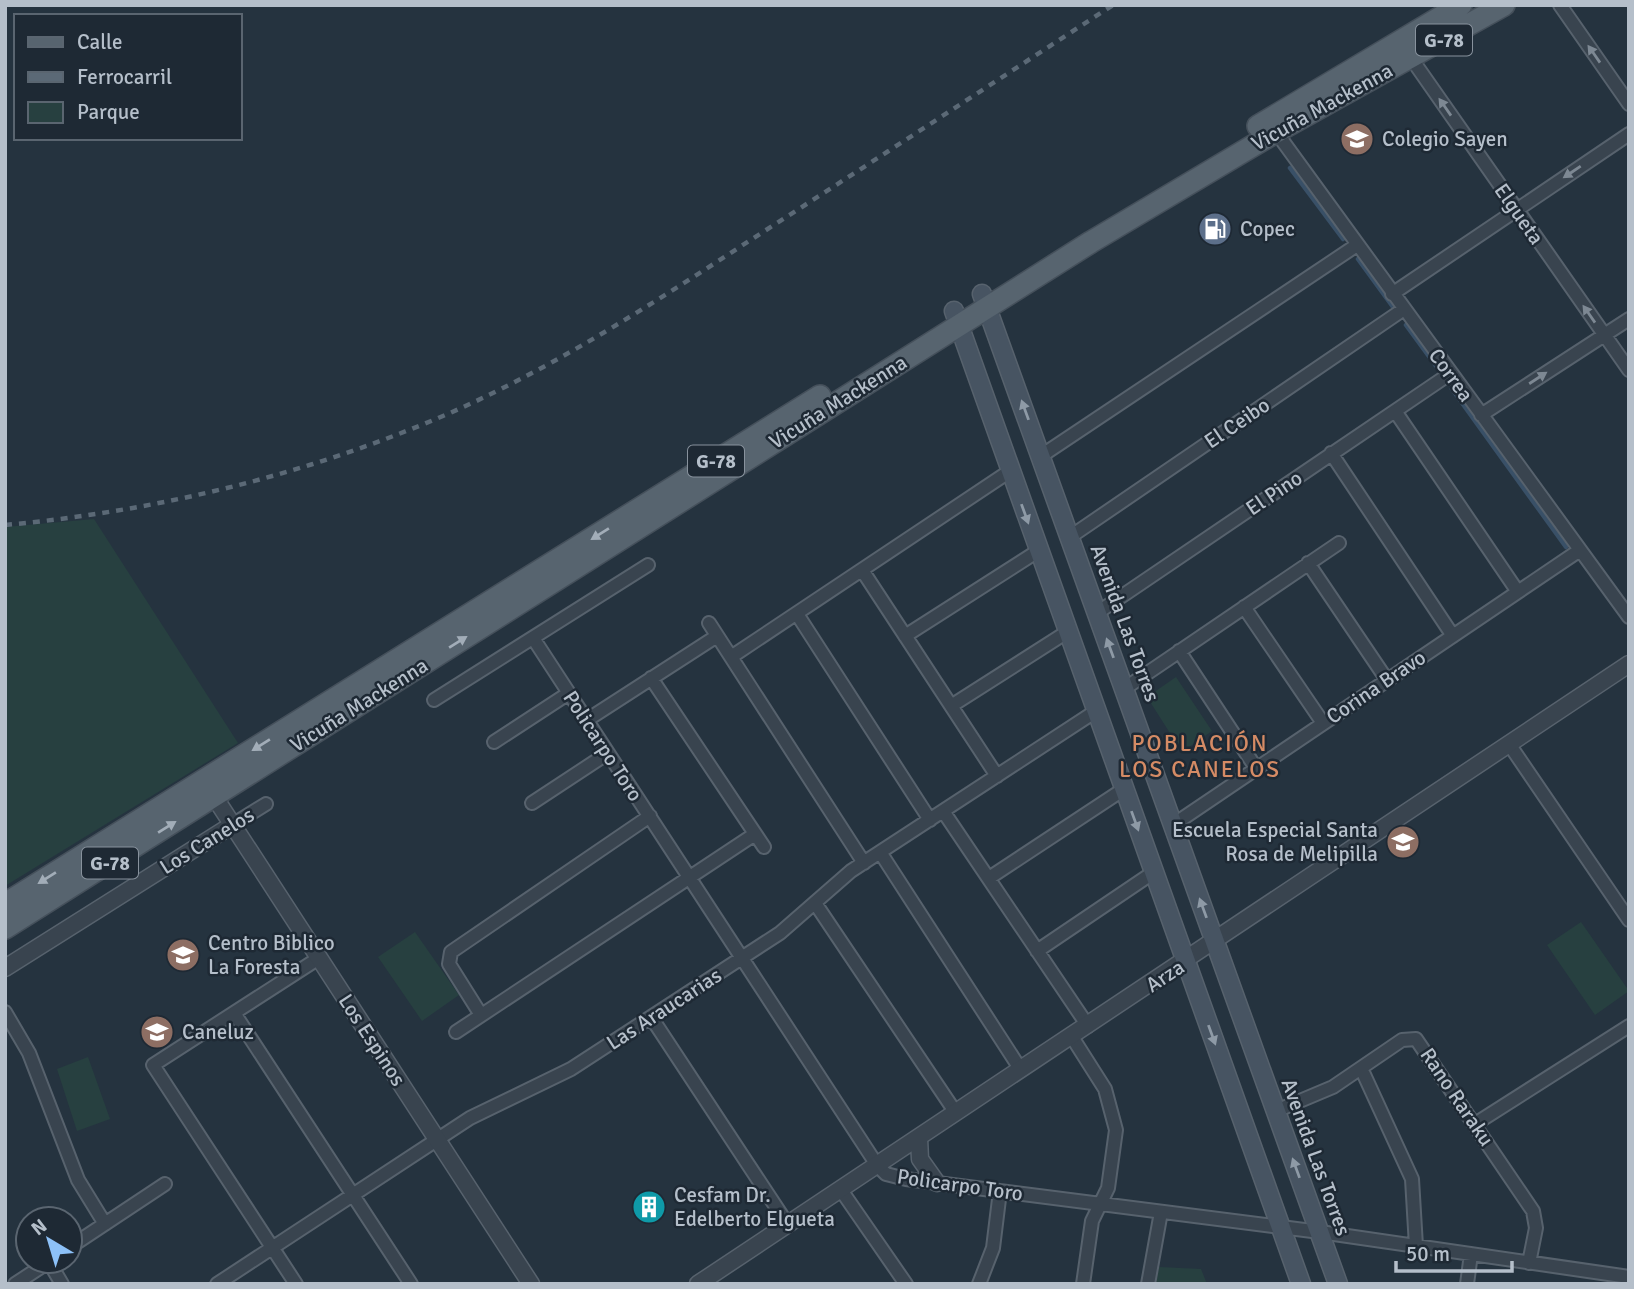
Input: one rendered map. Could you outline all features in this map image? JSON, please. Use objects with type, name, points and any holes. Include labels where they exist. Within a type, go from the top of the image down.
[{"type":"main road","name":"Vicuña Mackenna","points":[[5,929],[209,789],[957,318],[1092,225],[1461,5]]},
{"type":"main road","name":"Vicuña Mackenna","points":[[985,300],[1276,132],[1504,5]]},
{"type":"main road","name":"Avenida Las Torres","points":[[985,300],[1338,1284]]},
{"type":"main road","points":[[957,318],[1281,1227],[1296,1283]]},
{"type":"main road","name":"Vicuña Mackenna","points":[[5,904],[209,789]]},
{"type":"street","points":[[1560,5],[1629,104]]},
{"type":"street","name":"Elgueta","points":[[1410,58],[1629,370]]},
{"type":"street","name":"Correa","points":[[1276,132],[1629,617]]},
{"type":"street","points":[[1392,294],[1629,134]]},
{"type":"street","points":[[1041,456],[1357,245]]},
{"type":"street","name":"El Ceibo","points":[[1070,537],[1404,309]]},
{"type":"street","points":[[1481,415],[1629,318]]},
{"type":"street","name":"El Pino","points":[[1097,612],[1451,373]]},
{"type":"street","points":[[1395,411],[1518,592]]},
{"type":"street","points":[[1331,453],[1453,636]]},
{"type":"street","points":[[731,657],[1010,471]]},
{"type":"street","points":[[1124,688],[1339,543]]},
{"type":"street","name":"Corina Bravo","points":[[1173,825],[1580,550]]},
{"type":"street","points":[[905,636],[1038,551]]},
{"type":"street","points":[[1308,563],[1387,680]]},
{"type":"street","points":[[434,700],[648,565]]},
{"type":"street","points":[[862,570],[997,776]]},
{"type":"street","points":[[1244,607],[1323,723]]},
{"type":"street","points":[[796,614],[930,820]]},
{"type":"street","points":[[709,623],[864,863]]},
{"type":"street","points":[[951,706],[1067,632]]},
{"type":"street","points":[[587,720],[717,636]]},
{"type":"street","name":"Policarpo Toro","points":[[533,638],[877,1165],[895,1177],[1320,1232],[1629,1277]]},
{"type":"street","points":[[1179,651],[1256,768]]},
{"type":"street","name":"Arza","points":[[698,1284],[1186,962],[1629,664]]},
{"type":"street","points":[[651,678],[764,847]]},
{"type":"street","points":[[494,742],[569,693]]},
{"type":"street","name":"Las Araucarias","points":[[217,1284],[437,1139],[484,1110],[571,1069],[742,958],[780,933],[864,863],[1096,711]]},
{"type":"street","points":[[1509,744],[1629,920]]},
{"type":"street","points":[[532,803],[608,753]]},
{"type":"street","name":"Los Espinos","points":[[209,789],[531,1284]]},
{"type":"street","points":[[989,878],[1124,789]]},
{"type":"street","name":"Los Canelos","points":[[5,968],[266,804]]},
{"type":"street","points":[[943,811],[1088,1026]]},
{"type":"street","points":[[481,1015],[449,964],[451,952],[650,816]]},
{"type":"street","points":[[456,1032],[755,834]]},
{"type":"street","points":[[880,852],[1021,1070]]},
{"type":"street","points":[[1037,951],[1154,872]]},
{"type":"street","points":[[815,903],[956,1113]]},
{"type":"street","points":[[296,1284],[153,1065],[319,958]]},
{"type":"street","points":[[5,1012],[35,1066],[78,1180],[105,1223]]},
{"type":"street","points":[[234,1013],[411,1284]]},
{"type":"street","points":[[651,1017],[788,1224]]},
{"type":"street","points":[[1475,1124],[1629,1026]]},
{"type":"street","points":[[1072,1037],[1105,1090],[1115,1119],[1115,1141],[1108,1188],[1092,1222],[1083,1284]]},
{"type":"street","name":"Rano Raraku","points":[[1276,1111],[1326,1091],[1402,1040],[1416,1039],[1536,1217],[1529,1263]]},
{"type":"street","points":[[1361,1068],[1412,1179],[1416,1246]]},
{"type":"street","points":[[919,1138],[920,1159],[937,1183]]},
{"type":"street","points":[[84,1237],[165,1184]]},
{"type":"street","points":[[841,1190],[906,1284]]},
{"type":"street","points":[[979,1284],[989,1261],[1000,1191]]},
{"type":"street","points":[[1148,1284],[1161,1212]]},
{"type":"street","points":[[1467,1284],[1471,1254]]},
{"type":"green space","points":[[94,519],[238,743],[5,886],[5,527]]},
{"type":"green space","points":[[1176,677],[1212,731],[1182,752],[1147,697]]},
{"type":"green space","points":[[1581,922],[1629,991],[1595,1015],[1547,945]]},
{"type":"green space","points":[[415,932],[459,995],[422,1021],[378,957]]},
{"type":"green space","points":[[88,1057],[110,1119],[77,1131],[57,1069]]},
{"type":"green space","points":[[1159,1267],[1201,1269],[1207,1284],[1156,1284]]},
{"type":"waterway","points":[[1290,168],[1343,239]]},
{"type":"waterway","points":[[1358,259],[1393,307]]},
{"type":"waterway","points":[[1406,325],[1436,366]]},
{"type":"waterway","points":[[1452,389],[1566,547]]},
{"type":"railway","points":[[5,525],[120,510],[232,487],[288,472],[397,435],[491,394],[571,352],[648,305],[1113,5]]},
{"type":"place","name":"Colegio Sayen","points":[[1357,139]]},
{"type":"place","name":"Copec","points":[[1215,229]]},
{"type":"place","name":"Escuela Especial Santa Rosa de Melipilla","points":[[1403,842]]},
{"type":"place","name":"Centro Biblico La Foresta","points":[[183,955]]},
{"type":"place","name":"Caneluz","points":[[157,1032]]},
{"type":"place","name":"Cesfam Dr. Edelberto Elgueta","points":[[649,1207]]},
{"type":"district","name":"POBLACIÓN LOS CANELOS","points":[[1200,756]]}]
